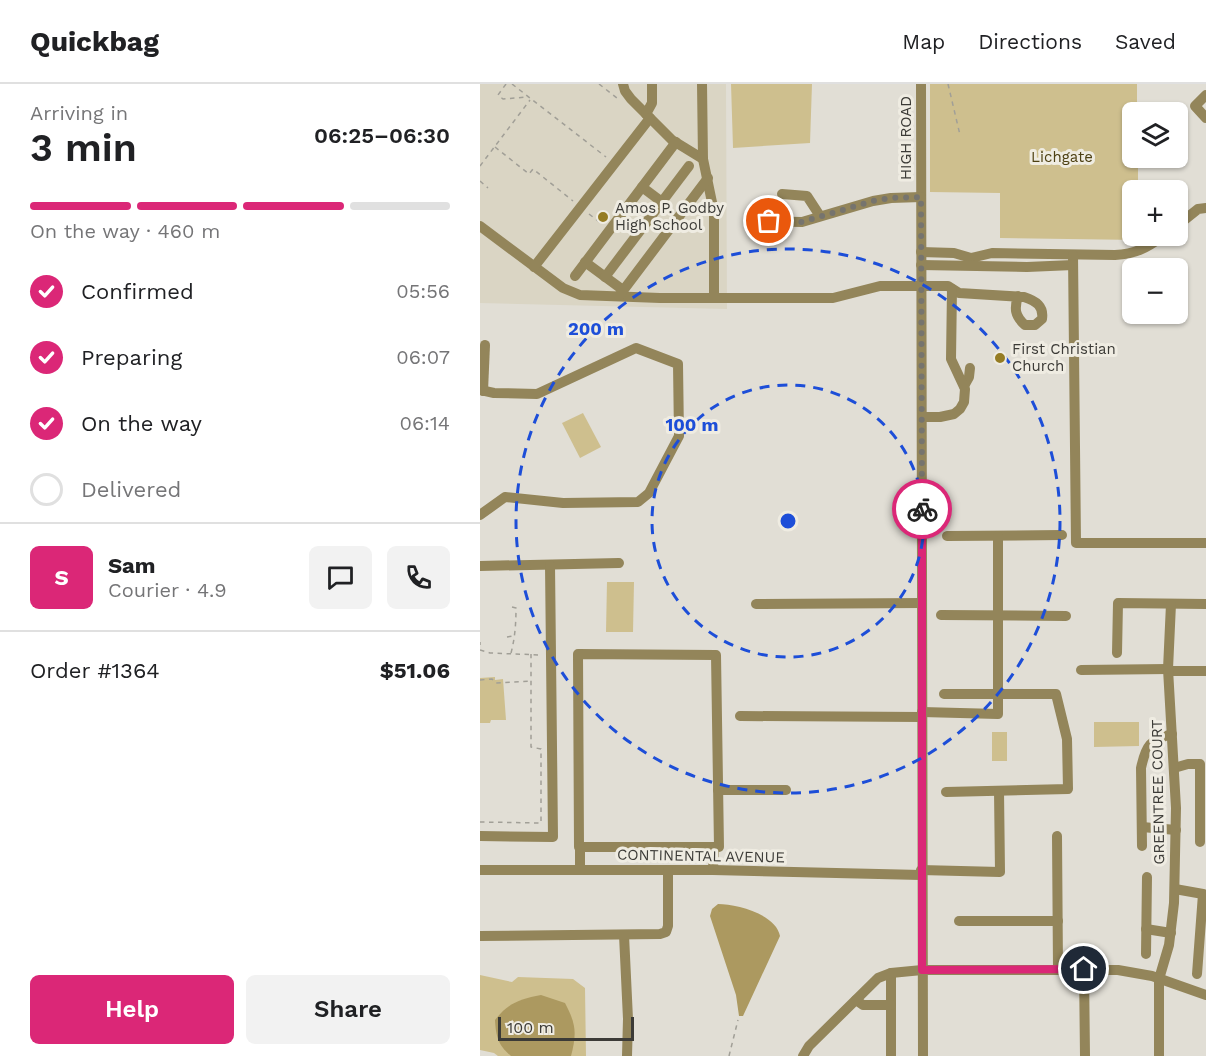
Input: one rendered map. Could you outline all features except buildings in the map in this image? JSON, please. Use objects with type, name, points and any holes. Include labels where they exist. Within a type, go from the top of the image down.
[{"type":"street","points":[[623,84],[625,91],[648,116],[676,142],[703,159]]},
{"type":"street","points":[[534,267],[648,116],[652,103],[652,84]]},
{"type":"street","points":[[702,84],[703,159],[714,212],[714,298]]},
{"type":"street","name":"HIGH ROAD","points":[[921,84],[923,1056]]},
{"type":"street","points":[[1206,95],[1195,106],[1206,118]]},
{"type":"street","points":[[575,276],[676,142]]},
{"type":"street","points":[[606,277],[689,166]]},
{"type":"street","points":[[621,293],[708,178]]},
{"type":"street","points":[[642,187],[662,202]]},
{"type":"street","points":[[782,194],[807,196],[820,216]]},
{"type":"street","points":[[752,221],[802,222],[873,201],[921,197]]},
{"type":"street","points":[[1188,217],[1198,209],[1206,208]]},
{"type":"street","points":[[480,226],[563,288],[580,295],[621,293],[714,298],[833,298],[880,286],[948,286],[959,293],[1018,296]]},
{"type":"street","points":[[921,265],[1026,267],[1131,254],[1150,246]]},
{"type":"street","points":[[921,252],[954,253],[971,258],[992,253],[1073,260]]},
{"type":"street","points":[[1073,260],[1076,543],[1206,543]]},
{"type":"street","points":[[585,262],[606,277],[621,293]]},
{"type":"street","points":[[922,417],[954,414],[960,409],[965,394],[964,386],[951,359],[952,289]]},
{"type":"street","points":[[480,514],[505,496],[563,503],[639,502],[649,493],[679,436],[678,364],[636,348],[537,394],[494,393],[482,391],[485,345]]},
{"type":"street","points":[[964,386],[969,377],[970,368]]},
{"type":"street","points":[[946,536],[1062,535]]},
{"type":"street","points":[[740,716],[998,714],[998,536]]},
{"type":"street","points":[[480,566],[619,563]]},
{"type":"street","points":[[480,836],[553,837],[550,565]]},
{"type":"street","points":[[756,604],[922,603]]},
{"type":"street","points":[[1117,653],[1118,603],[1206,604]]},
{"type":"street","name":"GREENTREE COURT","points":[[1159,1056],[1158,979],[1171,933],[1176,830],[1168,670],[1171,604]]},
{"type":"street","points":[[941,615],[1066,616]]},
{"type":"street","points":[[580,847],[720,848],[716,655],[579,654],[580,870]]},
{"type":"street","points":[[1080,670],[1206,671]]},
{"type":"street","points":[[944,694],[1056,694],[1066,739],[1068,789],[946,792]]},
{"type":"street","points":[[1142,846],[1141,768],[1144,756],[1150,743],[1157,738],[1172,734]]},
{"type":"street","points":[[1174,768],[1188,764],[1200,764],[1200,842]]},
{"type":"street","points":[[718,790],[786,790]]},
{"type":"street","name":"CONTINENTAL AVENUE","points":[[480,870],[1000,872],[999,790]]},
{"type":"street","points":[[1142,827],[1176,830]]},
{"type":"street","points":[[1057,836],[1058,969]]},
{"type":"street","points":[[713,870],[714,848]]},
{"type":"street","points":[[480,936],[624,935],[666,932],[669,916],[668,870]]},
{"type":"street","points":[[1146,954],[1147,877]]},
{"type":"street","points":[[1174,889],[1203,894],[1197,974]]},
{"type":"street","points":[[958,921],[1058,921]]},
{"type":"street","points":[[1146,930],[1171,933]]},
{"type":"street","points":[[624,935],[628,1019],[627,1056]]},
{"type":"street","points":[[1084,969],[1084,1056]]},
{"type":"street","points":[[803,1056],[809,1046],[878,978],[891,973],[922,970],[1118,970],[1158,979],[1206,995]]},
{"type":"street","points":[[891,973],[891,1056]]},
{"type":"street","points":[[856,1000],[863,1005],[891,1005]]},
{"type":"path","points":[[506,84],[498,95],[503,99],[530,98]]},
{"type":"path","points":[[512,84],[609,159]]},
{"type":"path","points":[[599,84],[623,102]]},
{"type":"path","points":[[948,84],[960,135]]},
{"type":"path","points":[[480,166],[530,98]]},
{"type":"path","points":[[495,147],[529,174],[533,169],[609,230]]},
{"type":"path","points":[[480,181],[488,188]]},
{"type":"path","points":[[511,654],[515,636],[516,608],[512,607]]},
{"type":"path","points":[[507,637],[515,636]]},
{"type":"path","points":[[480,650],[490,653],[551,654]]},
{"type":"path","points":[[480,822],[541,823],[541,748],[531,747],[531,654]]},
{"type":"path","points":[[480,680],[492,679],[496,683],[531,681]]},
{"type":"path","points":[[729,1056],[738,1020]]},
{"type":"shaded area","name":"Amos P. Godby High School","points":[[480,84],[726,84],[727,309],[480,303]]},
{"type":"shaded area","points":[[718,904],[744,908],[763,916],[777,928],[780,936],[743,1016],[739,1016],[736,995],[710,916],[712,909]]},
{"type":"shaded area","points":[[541,995],[565,1003],[569,1010],[574,1029],[571,1056],[511,1056],[498,1040],[495,1020],[505,1009],[515,1003]]},
{"type":"green space","points":[[731,84],[812,84],[810,143],[733,148]]},
{"type":"green space","name":"Lichgate","points":[[930,84],[1137,84],[1137,102],[1122,102],[1122,168],[1138,168],[1138,180],[1122,180],[1122,240],[1000,238],[1000,193],[930,192]]},
{"type":"green space","points":[[583,413],[601,447],[580,458],[562,423]]},
{"type":"green space","points":[[607,582],[634,582],[633,632],[606,632]]},
{"type":"green space","points":[[495,677],[495,680],[503,679],[506,720],[480,723],[480,678]]},
{"type":"green space","points":[[1094,722],[1139,722],[1139,746],[1094,747]]},
{"type":"green space","points":[[992,732],[1007,732],[1007,761],[992,761]]},
{"type":"green space","points":[[480,975],[512,982],[518,977],[573,979],[585,988],[586,1056],[498,1056],[480,1050]]},
{"type":"way so far","points":[[769,221],[802,222],[873,201],[921,197],[922,509]]},
{"type":"place","name":"Amos P. Godby High School","points":[[603,217]]},
{"type":"place","name":"First Christian Church","points":[[1000,358]]},
{"type":"route","points":[[922,509],[922,970],[1084,969]]}]
